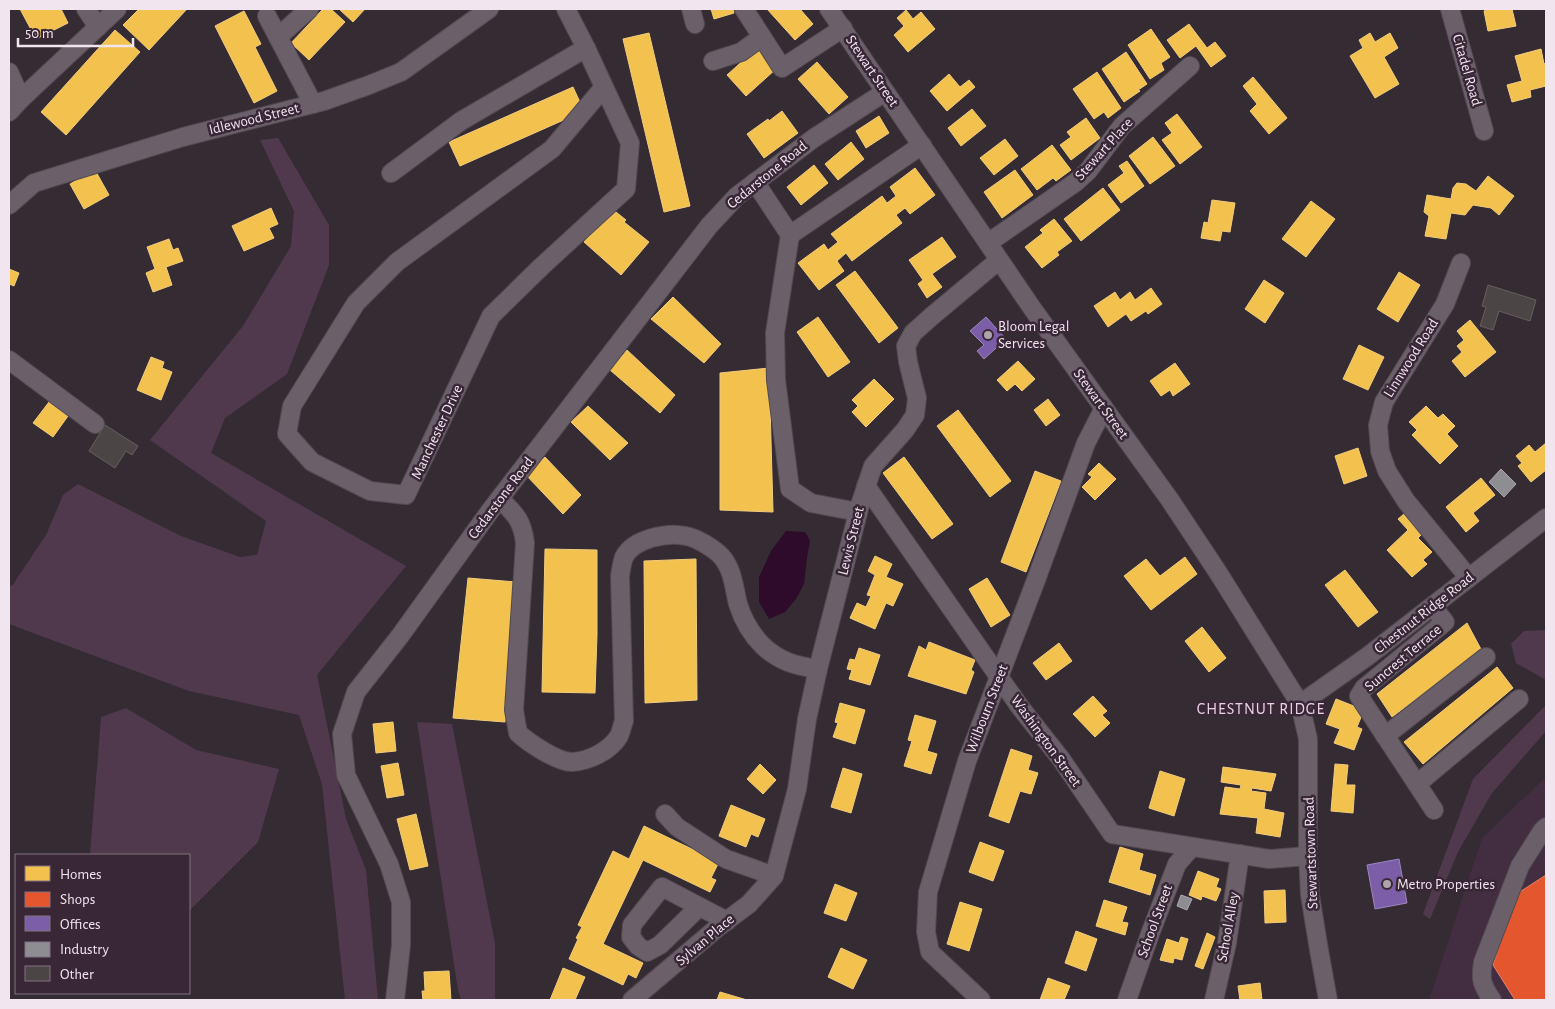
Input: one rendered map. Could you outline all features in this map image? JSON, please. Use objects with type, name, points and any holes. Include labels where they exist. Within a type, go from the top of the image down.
[{"type":"street","points":[[86,9],[98,27]]},
{"type":"street","points":[[9,112],[117,9]]},
{"type":"street","points":[[278,37],[309,9]]},
{"type":"street","name":"Idlewood Street","points":[[9,205],[34,183],[183,137],[313,104],[401,72],[489,9]]},
{"type":"street","name":"Manchester Drive","points":[[566,9],[586,48],[604,86],[630,143],[626,189],[540,267],[491,316],[406,495],[370,491],[312,462],[286,434],[292,406],[356,303],[397,262],[552,150],[604,86]]},
{"type":"street","points":[[744,9],[782,68],[843,28]]},
{"type":"street","name":"Stewart Street","points":[[829,9],[988,243],[1170,500],[1219,574],[1300,704]]},
{"type":"street","name":"Citadel Road","points":[[1450,9],[1484,131]]},
{"type":"street","points":[[267,16],[313,104]]},
{"type":"street","points":[[713,61],[741,52],[762,38]]},
{"type":"street","points":[[391,173],[461,121],[586,48]]},
{"type":"street","name":"Stewart Place","points":[[988,243],[1076,182],[1088,171],[1122,126],[1190,66]]},
{"type":"street","points":[[9,72],[21,99]]},
{"type":"street","name":"Cedarstone Road","points":[[395,1000],[401,944],[401,902],[389,864],[346,775],[342,734],[356,692],[709,226],[737,196],[755,182],[814,138],[885,92]]},
{"type":"street","points":[[790,235],[922,145]]},
{"type":"street","points":[[755,182],[790,235],[774,333],[776,380],[790,489],[811,503],[858,512]]},
{"type":"street","name":"Lewis Street","points":[[774,876],[797,789],[807,719],[818,669],[858,512],[873,466],[915,416],[917,398],[906,346],[913,333],[1000,260]]},
{"type":"street","name":"Linnwood Road","points":[[1461,263],[1445,304],[1384,402],[1378,425],[1380,451],[1387,471],[1406,501],[1469,578]]},
{"type":"street","points":[[9,360],[95,424]]},
{"type":"street","name":"Wilbourn Street","points":[[981,1000],[930,952],[926,932],[928,892],[967,761],[1086,443],[1104,408]]},
{"type":"street","name":"Washington Street","points":[[866,486],[1020,707],[1061,759],[1112,834],[1269,859],[1308,856]]},
{"type":"street","points":[[500,500],[514,513],[523,527],[525,542],[514,710],[518,733],[530,744],[554,756],[572,762],[592,758],[607,749],[619,736],[624,721],[620,576],[624,556],[634,546],[665,534],[687,536],[702,542],[722,556],[730,569],[739,606],[747,628],[762,646],[776,658],[794,665],[818,669]]},
{"type":"street","name":"Chestnut Ridge Road","points":[[1300,704],[1433,607],[1546,518]]},
{"type":"street","name":"Suncrest Terrace","points":[[1433,607],[1445,622],[1364,688],[1359,696],[1434,810]]},
{"type":"street","points":[[1385,736],[1486,657]]},
{"type":"street","points":[[1417,784],[1519,700]]},
{"type":"street","name":"Stewartstown Road","points":[[1300,704],[1308,739],[1310,895],[1328,1000]]},
{"type":"street","points":[[665,814],[677,827],[726,859],[774,876]]},
{"type":"street","points":[[1492,1000],[1482,986],[1480,976],[1483,962],[1520,866],[1546,827]]},
{"type":"street","name":"School Street","points":[[1127,1000],[1177,864],[1192,847]]},
{"type":"street","name":"School Alley","points":[[1214,1000],[1226,943],[1240,854]]},
{"type":"street","name":"Sylvan Place","points":[[632,1000],[749,904],[774,876]]},
{"type":"street","points":[[699,907],[727,921]]},
{"type":"shaded area","points":[[278,138],[329,225],[329,265],[287,374],[225,418],[211,453],[406,566],[317,675],[346,819],[366,870],[378,1000],[345,1000],[322,784],[299,715],[189,691],[9,624],[9,585],[12,586],[46,535],[63,495],[78,484],[181,536],[240,557],[257,555],[266,521],[150,440],[243,326],[291,246],[294,211],[260,140]]},
{"type":"shaded area","points":[[786,531],[805,532],[810,541],[804,584],[796,599],[785,612],[769,619],[759,602],[759,577],[771,551]]},
{"type":"shaded area","points":[[1546,630],[1546,680],[1516,663],[1511,644],[1524,631]]},
{"type":"shaded area","points":[[1546,705],[1546,731],[1492,793],[1458,852],[1430,919],[1423,914],[1473,779]]},
{"type":"shaded area","points":[[126,708],[196,750],[279,769],[258,842],[190,910],[190,854],[90,854],[101,717]]},
{"type":"shaded area","points":[[417,722],[452,724],[495,943],[495,1000],[461,1000],[458,990]]},
{"type":"shaded area","points":[[1546,777],[1546,1000],[1429,1000],[1482,838]]},
{"type":"building: Homes","points":[[20,9],[61,9],[68,23],[36,39]]},
{"type":"building: Homes","points":[[139,9],[187,9],[149,50],[123,25]]},
{"type":"building: Homes","points":[[323,9],[331,9],[345,22],[309,60],[291,43]]},
{"type":"building: Homes","points":[[339,9],[365,9],[353,22]]},
{"type":"building: Homes","points":[[711,9],[733,9],[734,13],[714,19]]},
{"type":"building: Homes","points":[[767,9],[800,9],[813,24],[795,40]]},
{"type":"building: Homes","points":[[1489,9],[1512,9],[1516,26],[1488,31],[1484,11]]},
{"type":"building: Homes","points":[[906,10],[913,19],[921,12],[935,29],[908,52],[894,35],[904,26],[897,18]]},
{"type":"building: Homes","points":[[244,11],[261,44],[255,47],[277,91],[254,103],[215,26]]},
{"type":"building: Homes","points":[[1189,24],[1207,48],[1215,42],[1226,56],[1211,67],[1196,46],[1180,58],[1167,40]]},
{"type":"building: Homes","points":[[1151,29],[1170,57],[1161,63],[1164,70],[1150,79],[1128,45]]},
{"type":"building: Homes","points":[[115,30],[140,52],[66,135],[41,112]]},
{"type":"building: Homes","points":[[649,33],[690,206],[664,212],[623,39]]},
{"type":"building: Homes","points":[[1370,33],[1375,42],[1390,33],[1398,48],[1384,57],[1399,84],[1375,98],[1350,56],[1363,48],[1359,40]]},
{"type":"building: Homes","points":[[757,48],[776,69],[746,96],[727,75]]},
{"type":"building: Homes","points":[[1541,49],[1544,64],[1546,63],[1546,86],[1530,90],[1531,97],[1512,102],[1507,85],[1522,81],[1515,56]]},
{"type":"building: Homes","points":[[1126,52],[1147,84],[1124,102],[1102,69]]},
{"type":"building: Homes","points":[[817,62],[848,97],[829,114],[798,79]]},
{"type":"building: Homes","points":[[1097,72],[1121,108],[1108,118],[1104,112],[1094,119],[1073,89]]},
{"type":"building: Homes","points":[[949,74],[960,87],[969,80],[975,87],[947,111],[930,91]]},
{"type":"building: Homes","points":[[1253,77],[1287,118],[1269,134],[1250,111],[1257,104],[1243,86]]},
{"type":"building: Homes","points":[[573,87],[584,111],[460,166],[449,142]]},
{"type":"building: Homes","points":[[972,109],[986,126],[961,146],[948,128]]},
{"type":"building: Homes","points":[[782,111],[798,133],[764,158],[747,134]]},
{"type":"building: Homes","points":[[1177,114],[1202,147],[1180,164],[1162,140],[1172,133],[1165,123]]},
{"type":"building: Homes","points":[[879,116],[889,133],[866,148],[856,131]]},
{"type":"building: Homes","points":[[1086,118],[1100,138],[1071,160],[1060,145],[1071,137],[1067,132]]},
{"type":"building: Homes","points":[[1153,137],[1175,166],[1150,184],[1129,156]]},
{"type":"building: Homes","points":[[1005,139],[1018,156],[994,175],[980,158]]},
{"type":"building: Homes","points":[[851,142],[864,159],[838,180],[825,164]]},
{"type":"building: Homes","points":[[1052,145],[1071,170],[1056,181],[1053,178],[1037,190],[1021,169]]},
{"type":"building: Homes","points":[[1127,161],[1144,186],[1121,203],[1108,185],[1124,173],[1119,166]]},
{"type":"building: Homes","points":[[814,165],[828,183],[801,205],[787,187]]},
{"type":"building: Homes","points":[[915,168],[935,195],[910,214],[905,208],[896,215],[902,223],[852,261],[846,253],[837,261],[844,271],[819,290],[798,263],[824,244],[828,250],[838,242],[831,234],[882,196],[887,203],[896,196],[890,187]]},
{"type":"building: Homes","points":[[95,170],[109,195],[84,209],[70,184]]},
{"type":"building: Homes","points":[[1015,170],[1033,195],[1002,218],[984,192]]},
{"type":"building: Homes","points":[[1488,176],[1514,196],[1499,215],[1491,208],[1473,205],[1465,215],[1451,213],[1446,239],[1425,236],[1429,216],[1424,212],[1427,195],[1451,199],[1453,188],[1457,183],[1466,184],[1476,191]]},
{"type":"building: Homes","points":[[1103,188],[1120,210],[1081,241],[1064,219]]},
{"type":"building: Homes","points":[[1212,200],[1235,203],[1230,232],[1222,231],[1220,241],[1201,238],[1204,222],[1208,223]]},
{"type":"building: Homes","points":[[1311,201],[1335,219],[1306,257],[1282,239]]},
{"type":"building: Homes","points":[[271,208],[278,224],[269,228],[274,238],[244,251],[232,226]]},
{"type":"building: Homes","points":[[611,208],[626,220],[624,222],[649,242],[621,275],[584,242]]},
{"type":"building: Homes","points":[[1054,219],[1072,241],[1057,252],[1059,255],[1042,268],[1025,247],[1043,233],[1040,230]]},
{"type":"building: Homes","points":[[942,237],[956,257],[932,274],[942,287],[927,298],[918,284],[923,280],[909,260]]},
{"type":"building: Homes","points":[[169,239],[173,250],[178,248],[183,261],[166,267],[172,285],[153,292],[146,273],[155,269],[147,247]]},
{"type":"building: Homes","points":[[9,269],[19,273],[14,286],[9,284]]},
{"type":"building: Homes","points":[[855,271],[898,328],[879,343],[836,285]]},
{"type":"building: Homes","points":[[1399,272],[1420,285],[1398,322],[1377,309]]},
{"type":"building: Homes","points":[[1264,280],[1284,293],[1265,323],[1245,309]]},
{"type":"building: Homes","points":[[1151,288],[1162,304],[1148,314],[1146,311],[1131,321],[1126,314],[1108,327],[1094,306],[1115,292],[1120,300],[1130,292],[1135,300]]},
{"type":"building: Homes","points":[[673,297],[721,344],[704,363],[651,319]]},
{"type":"building: Homes","points":[[818,317],[850,362],[828,377],[797,332]]},
{"type":"building: Homes","points":[[1470,320],[1496,352],[1465,377],[1452,361],[1462,352],[1457,346],[1464,340],[1457,331]]},
{"type":"building: Homes","points":[[1359,345],[1384,357],[1368,390],[1343,379]]},
{"type":"building: Homes","points":[[627,350],[675,395],[660,413],[610,370]]},
{"type":"building: Homes","points":[[151,357],[164,362],[162,368],[172,372],[161,400],[137,390]]},
{"type":"building: Homes","points":[[1018,361],[1035,379],[1022,391],[1015,384],[1007,391],[997,380]]},
{"type":"building: Homes","points":[[1175,363],[1190,384],[1173,396],[1170,390],[1161,396],[1150,381]]},
{"type":"building: Homes","points":[[769,368],[773,512],[720,510],[720,373]]},
{"type":"building: Homes","points":[[874,379],[894,399],[866,427],[852,412],[858,406],[852,400]]},
{"type":"building: Homes","points":[[1048,399],[1060,415],[1046,426],[1034,410]]},
{"type":"building: Homes","points":[[49,402],[68,416],[53,437],[33,423]]},
{"type":"building: Homes","points":[[588,406],[628,443],[610,460],[571,422]]},
{"type":"building: Homes","points":[[1426,406],[1438,418],[1443,414],[1455,426],[1447,434],[1458,446],[1440,464],[1412,435],[1417,430],[1409,422]]},
{"type":"building: Homes","points":[[958,410],[1011,481],[990,497],[937,426]]},
{"type":"building: Homes","points":[[1546,443],[1546,470],[1531,482],[1518,466],[1522,463],[1516,456],[1529,445],[1535,452]]},
{"type":"building: Homes","points":[[1358,448],[1367,476],[1344,484],[1335,456]]},
{"type":"building: Homes","points":[[545,457],[581,495],[563,514],[526,475]]},
{"type":"building: Homes","points":[[904,457],[953,524],[932,539],[883,473]]},
{"type":"building: Homes","points":[[1099,463],[1116,479],[1095,500],[1082,487],[1092,477],[1088,474]]},
{"type":"building: Homes","points":[[1035,471],[1061,481],[1026,572],[1001,562]]},
{"type":"building: Homes","points":[[1481,478],[1495,495],[1473,513],[1479,521],[1466,532],[1446,507]]},
{"type":"building: Homes","points":[[1404,514],[1410,521],[1415,517],[1427,529],[1418,538],[1432,552],[1423,560],[1427,564],[1412,577],[1387,550],[1408,530],[1398,519]]},
{"type":"building: Homes","points":[[545,549],[597,550],[595,693],[542,692]]},
{"type":"building: Homes","points":[[875,556],[892,564],[886,577],[903,584],[893,606],[886,603],[875,629],[850,618],[857,603],[866,607],[871,596],[867,595],[875,575],[868,571]]},
{"type":"building: Homes","points":[[1185,557],[1197,574],[1151,610],[1124,576],[1146,559],[1160,576]]},
{"type":"building: Homes","points":[[696,559],[697,700],[645,703],[644,561]]},
{"type":"building: Homes","points":[[1345,570],[1378,612],[1358,627],[1325,585]]},
{"type":"building: Homes","points":[[468,578],[516,582],[505,722],[453,718]]},
{"type":"building: Homes","points":[[987,578],[1010,615],[991,627],[969,589]]},
{"type":"building: Homes","points":[[1467,623],[1482,651],[1392,717],[1377,694]]},
{"type":"building: Homes","points":[[1202,627],[1226,658],[1209,672],[1185,641]]},
{"type":"building: Homes","points":[[929,642],[975,660],[971,670],[974,672],[966,694],[908,676],[919,646],[926,650]]},
{"type":"building: Homes","points":[[1059,643],[1072,661],[1046,680],[1033,663]]},
{"type":"building: Homes","points":[[859,648],[880,655],[870,685],[849,679],[852,670],[847,669],[850,659],[855,660]]},
{"type":"building: Homes","points":[[1497,667],[1513,688],[1423,764],[1404,742]]},
{"type":"building: Homes","points":[[1093,696],[1107,711],[1102,715],[1110,723],[1095,737],[1073,714]]},
{"type":"building: Homes","points":[[1336,699],[1364,710],[1357,727],[1362,729],[1354,750],[1334,743],[1340,729],[1326,724]]},
{"type":"building: Homes","points":[[840,703],[865,710],[855,744],[833,737],[838,723],[835,722]]},
{"type":"building: Homes","points":[[915,715],[936,721],[927,751],[937,754],[931,774],[904,766],[912,741],[908,740]]},
{"type":"building: Homes","points":[[393,722],[396,751],[376,753],[373,724]]},
{"type":"building: Homes","points":[[1011,749],[1032,756],[1028,770],[1038,773],[1031,794],[1020,791],[1009,823],[989,816]]},
{"type":"building: Homes","points":[[398,763],[404,795],[387,798],[381,766]]},
{"type":"building: Homes","points":[[760,764],[776,780],[763,794],[747,779]]},
{"type":"building: Homes","points":[[1335,764],[1348,765],[1346,785],[1355,785],[1353,813],[1331,811]]},
{"type":"building: Homes","points":[[1223,767],[1276,774],[1271,791],[1252,788],[1251,791],[1266,793],[1264,809],[1284,813],[1280,837],[1256,833],[1258,818],[1220,814],[1225,787],[1240,789],[1241,785],[1221,782]]},
{"type":"building: Homes","points":[[843,768],[862,774],[851,813],[831,807]]},
{"type":"building: Homes","points":[[1160,771],[1185,779],[1174,816],[1149,808]]},
{"type":"building: Homes","points":[[731,805],[765,819],[758,837],[751,834],[746,847],[719,836]]},
{"type":"building: Homes","points":[[416,814],[428,866],[410,870],[397,819]]},
{"type":"building: Homes","points":[[644,826],[719,862],[711,878],[716,880],[710,892],[643,860],[603,944],[643,963],[636,978],[628,974],[623,985],[569,959],[582,927],[578,925],[613,851],[629,859]]},
{"type":"building: Homes","points":[[980,842],[1004,851],[993,881],[969,872]]},
{"type":"building: Homes","points":[[1120,847],[1143,854],[1139,870],[1156,875],[1150,895],[1109,882]]},
{"type":"building: Homes","points":[[1198,871],[1219,879],[1216,887],[1221,889],[1216,901],[1202,896],[1201,900],[1189,895]]},
{"type":"building: Homes","points":[[835,884],[857,893],[846,921],[824,913]]},
{"type":"building: Homes","points":[[1285,890],[1286,922],[1265,923],[1264,891]]},
{"type":"building: Homes","points":[[1104,900],[1127,907],[1122,922],[1128,923],[1125,935],[1096,926]]},
{"type":"building: Homes","points":[[960,902],[982,909],[969,951],[947,944]]},
{"type":"building: Homes","points":[[1076,931],[1097,939],[1086,971],[1065,963]]},
{"type":"building: Homes","points":[[1207,933],[1215,937],[1203,969],[1195,966]]},
{"type":"building: Homes","points":[[1181,937],[1188,939],[1182,960],[1174,958],[1173,963],[1160,960],[1167,939],[1179,943]]},
{"type":"building: Homes","points":[[841,948],[867,960],[853,989],[828,977]]},
{"type":"building: Homes","points":[[563,968],[585,977],[575,1000],[550,1000]]},
{"type":"building: Homes","points":[[449,971],[451,1000],[423,1000],[422,991],[425,991],[424,972]]},
{"type":"building: Homes","points":[[1048,978],[1070,986],[1064,1000],[1040,1000]]},
{"type":"building: Homes","points":[[1260,983],[1262,1000],[1240,1000],[1238,986]]},
{"type":"building: Homes","points":[[720,992],[747,1000],[717,1000]]},
{"type":"building: Shops","points":[[1546,875],[1546,1000],[1515,1000],[1493,965],[1515,895]]},
{"type":"building: Offices","name":"Bloom Legal Services","points":[[986,317],[1006,339],[984,359],[977,351],[984,345],[970,331]]},
{"type":"building: Offices","name":"Metro Properties","points":[[1399,859],[1407,903],[1375,909],[1367,865]]},
{"type":"building: Industry","points":[[1501,469],[1516,484],[1504,497],[1489,482]]},
{"type":"building: Industry","points":[[1181,895],[1192,899],[1187,910],[1177,906]]},
{"type":"building: Other","points":[[1488,285],[1536,300],[1530,321],[1499,311],[1493,330],[1480,326],[1486,307],[1482,306]]},
{"type":"building: Other","points":[[105,425],[138,446],[132,455],[126,451],[115,468],[89,451]]},
{"type":"place","name":"Bloom Legal Services","points":[[988,335]]},
{"type":"place","name":"Metro Properties","points":[[1387,884]]},
{"type":"district","name":"CHESTNUT RIDGE","points":[[1261,709]]}]
